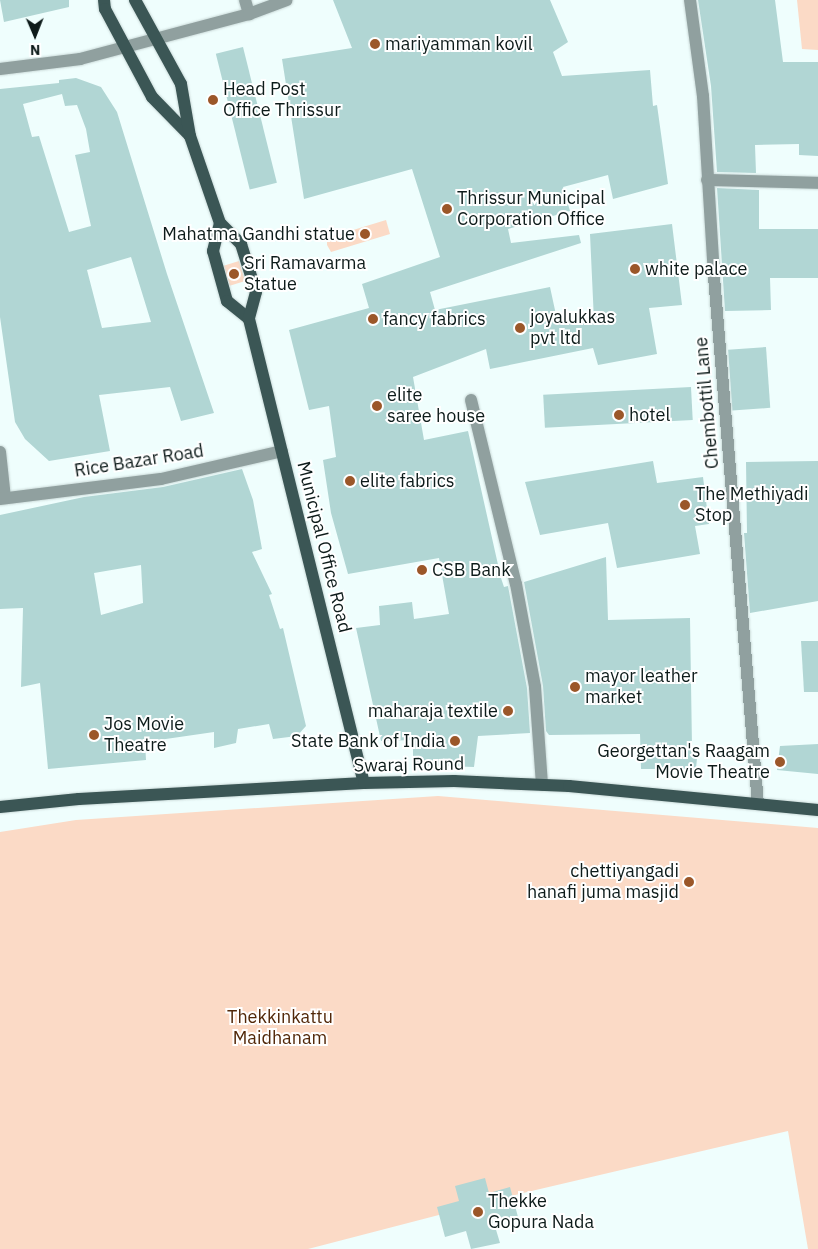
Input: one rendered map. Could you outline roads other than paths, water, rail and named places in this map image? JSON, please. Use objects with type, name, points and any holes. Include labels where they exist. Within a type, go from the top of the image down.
[{"type":"main road","name":"Municipal Office Road","points":[[104,0],[105,9],[152,97],[190,136]]},
{"type":"main road","name":"Municipal Office Road","points":[[135,0],[181,84],[190,136],[220,223],[241,244],[256,292],[249,319],[364,782]]},
{"type":"main road","points":[[220,223],[213,251],[227,300],[249,319]]},
{"type":"main road","name":"Swaraj Round","points":[[0,806],[79,799],[364,782],[454,781],[542,785],[818,810]]},
{"type":"street","points":[[245,0],[249,14]]},
{"type":"street","points":[[0,69],[80,59],[126,48],[249,14],[286,0]]},
{"type":"street","name":"Chembottil Lane","points":[[690,0],[702,96],[707,180],[758,804]]},
{"type":"street","points":[[707,180],[818,183]]},
{"type":"street","points":[[471,400],[516,584],[534,678],[542,785]]},
{"type":"street","name":"Rice Bazar Road","points":[[3,499],[161,479],[282,451]]},
{"type":"street","points":[[0,452],[3,499]]},
{"type":"place","name":"mariyamman kovil","points":[[375,44]]},
{"type":"place","name":"Head Post Office Thrissur","points":[[213,100]]},
{"type":"place","name":"Thrissur Municipal Corporation Office","points":[[447,209]]},
{"type":"place","name":"Mahatma Gandhi statue","points":[[365,234]]},
{"type":"place","name":"white palace","points":[[635,269]]},
{"type":"place","name":"Sri Ramavarma Statue","points":[[234,274]]},
{"type":"place","name":"fancy fabrics","points":[[373,319]]},
{"type":"place","name":"joyalukkas pvt ltd","points":[[520,328]]},
{"type":"place","name":"elite saree house","points":[[377,406]]},
{"type":"place","name":"hotel","points":[[619,415]]},
{"type":"place","name":"elite fabrics","points":[[350,481]]},
{"type":"place","name":"The Methiyadi Stop","points":[[685,505]]},
{"type":"place","name":"CSB Bank","points":[[422,570]]},
{"type":"place","name":"mayor leather market","points":[[575,687]]},
{"type":"place","name":"maharaja textile","points":[[508,711]]},
{"type":"place","name":"Jos Movie Theatre","points":[[94,735]]},
{"type":"place","name":"State Bank of India","points":[[455,741]]},
{"type":"place","name":"Georgettan's Raagam Movie Theatre","points":[[780,762]]},
{"type":"place","name":"chettiyangadi hanafi juma masjid","points":[[689,882]]},
{"type":"place","name":"Thekke Gopura Nada","points":[[478,1212]]},
{"type":"park label","name":"Thekkinkattu Maidhanam","points":[[280,1028]]}]
